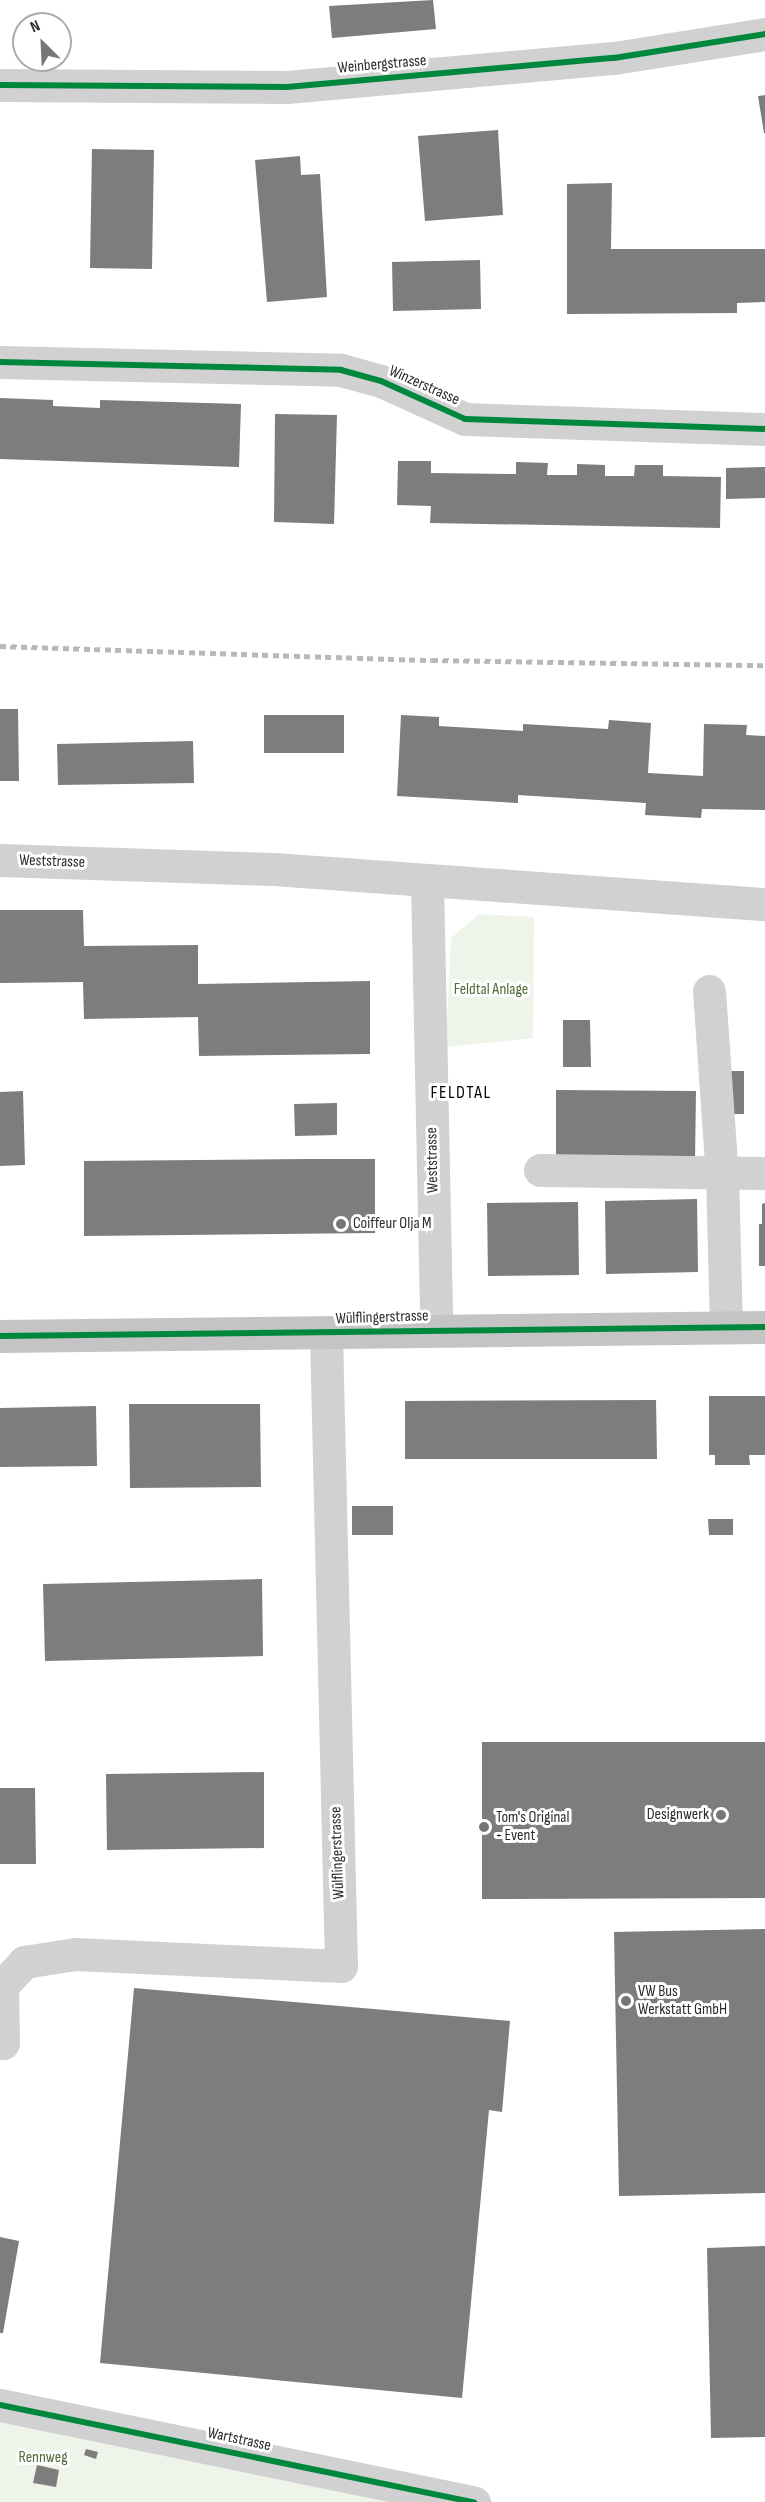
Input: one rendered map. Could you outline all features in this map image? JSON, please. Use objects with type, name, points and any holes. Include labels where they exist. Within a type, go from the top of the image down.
[{"type":"main road","name":"Wülflingerstrasse","points":[[0,1336],[765,1326]]},
{"type":"street","name":"Weinbergstrasse","points":[[0,85],[287,87],[614,58],[765,34]]},
{"type":"street","name":"Winzerstrasse","points":[[0,362],[341,370],[381,381],[465,419],[765,429]]},
{"type":"street","name":"Weststrasse","points":[[0,860],[274,869],[427,882],[765,904]]},
{"type":"street","name":"Weststrasse","points":[[427,882],[436,1329]]},
{"type":"street","points":[[709,991],[722,1175],[726,1327]]},
{"type":"street","points":[[540,1170],[722,1175],[765,1173]]},
{"type":"street","name":"Wülflingerstrasse","points":[[3,2043],[2,1986],[24,1962],[75,1954],[341,1966],[326,1333]]},
{"type":"street","name":"Wartstrasse","points":[[0,2405],[474,2502]]},
{"type":"green space","name":"Feldtal Anlage","points":[[479,914],[534,917],[533,1038],[446,1047],[451,938]]},
{"type":"green space","name":"Rennweg","points":[[0,2405],[474,2502],[0,2502]]},
{"type":"building","points":[[433,0],[436,29],[332,38],[329,6]]},
{"type":"building","points":[[765,95],[765,133],[764,133],[758,96]]},
{"type":"building","points":[[498,130],[503,215],[425,221],[418,136]]},
{"type":"building","points":[[92,149],[154,150],[152,269],[90,268]]},
{"type":"building","points":[[300,156],[301,175],[320,174],[327,297],[267,302],[255,160]]},
{"type":"building","points":[[612,183],[611,249],[765,249],[765,302],[737,303],[737,313],[567,314],[567,184]]},
{"type":"building","points":[[480,260],[481,309],[393,311],[392,262]]},
{"type":"building","points":[[0,398],[53,400],[53,406],[100,408],[100,400],[241,404],[239,467],[0,459]]},
{"type":"building","points":[[275,414],[337,415],[334,524],[274,522]]},
{"type":"building","points":[[398,461],[431,461],[431,473],[516,474],[516,462],[548,463],[547,475],[577,475],[577,464],[605,465],[605,476],[634,476],[635,465],[663,465],[663,476],[721,477],[720,528],[430,523],[431,506],[397,505]]},
{"type":"building","points":[[765,467],[765,498],[726,499],[726,468]]},
{"type":"building","points":[[0,709],[18,709],[19,781],[0,781]]},
{"type":"building","points":[[264,715],[344,715],[344,753],[264,753]]},
{"type":"building","points":[[401,715],[439,717],[439,726],[523,731],[523,724],[608,729],[609,720],[651,723],[648,773],[703,776],[704,724],[747,725],[746,735],[765,736],[765,810],[702,809],[701,818],[645,815],[646,803],[518,795],[518,803],[397,796]]},
{"type":"building","points":[[193,741],[194,783],[58,785],[57,744]]},
{"type":"building","points":[[0,910],[83,910],[84,946],[198,945],[198,984],[370,981],[370,1054],[199,1056],[198,1017],[84,1019],[83,982],[0,983]]},
{"type":"building","points":[[563,1020],[590,1020],[591,1067],[563,1067]]},
{"type":"building","points":[[725,1071],[744,1071],[744,1114],[725,1114]]},
{"type":"building","points":[[556,1090],[696,1091],[695,1161],[556,1161]]},
{"type":"building","points":[[23,1091],[25,1165],[0,1166],[0,1092]]},
{"type":"building","points":[[337,1103],[337,1135],[295,1136],[294,1104]]},
{"type":"building","points":[[375,1159],[375,1233],[84,1236],[84,1161]]},
{"type":"building","points":[[697,1199],[698,1272],[606,1274],[605,1201]]},
{"type":"building","points":[[578,1202],[579,1275],[488,1276],[487,1203]]},
{"type":"building","points":[[765,1203],[765,1266],[759,1266],[759,1224],[762,1224],[762,1204]]},
{"type":"building","points":[[709,1396],[765,1396],[765,1455],[749,1455],[750,1465],[715,1465],[715,1455],[709,1455]]},
{"type":"building","points":[[656,1400],[657,1459],[405,1459],[405,1401]]},
{"type":"building","points":[[129,1404],[260,1404],[261,1487],[130,1488]]},
{"type":"building","points":[[96,1406],[97,1466],[0,1467],[0,1408]]},
{"type":"building","points":[[352,1506],[393,1506],[393,1535],[352,1535]]},
{"type":"building","points":[[708,1519],[733,1519],[733,1535],[709,1535]]},
{"type":"building","points":[[262,1579],[263,1656],[45,1661],[43,1584]]},
{"type":"building","points":[[482,1742],[765,1742],[765,1898],[482,1899]]},
{"type":"building","points":[[264,1772],[264,1848],[107,1850],[106,1774]]},
{"type":"building","points":[[0,1788],[35,1788],[36,1864],[0,1864]]},
{"type":"building","points":[[765,1929],[765,2193],[619,2196],[614,1932]]},
{"type":"building","points":[[134,1988],[510,2021],[502,2112],[489,2110],[462,2398],[100,2363]]},
{"type":"building","points":[[0,2237],[19,2241],[3,2333],[0,2333]]},
{"type":"building","points":[[765,2246],[765,2437],[711,2438],[707,2248]]},
{"type":"building","points":[[86,2449],[98,2452],[96,2459],[84,2455]]},
{"type":"building","points":[[37,2465],[59,2470],[56,2487],[33,2483]]},
{"type":"railway","points":[[0,646],[432,660],[765,665]]},
{"type":"cycle path","points":[[0,85],[287,87],[614,58],[765,34]]},
{"type":"cycle path","points":[[0,362],[341,370],[381,381],[465,419],[765,429]]},
{"type":"cycle path","points":[[0,1336],[765,1327]]},
{"type":"cycle path","points":[[0,2405],[474,2502]]},
{"type":"place","name":"Coiffeur Olja M","points":[[341,1224]]},
{"type":"place","name":"Designwerk","points":[[721,1815]]},
{"type":"place","name":"Tom's Original - Event","points":[[484,1827]]},
{"type":"place","name":"VW Bus Werkstatt GmbH","points":[[626,2001]]},
{"type":"district","name":"FELDTAL","points":[[461,1093]]}]
